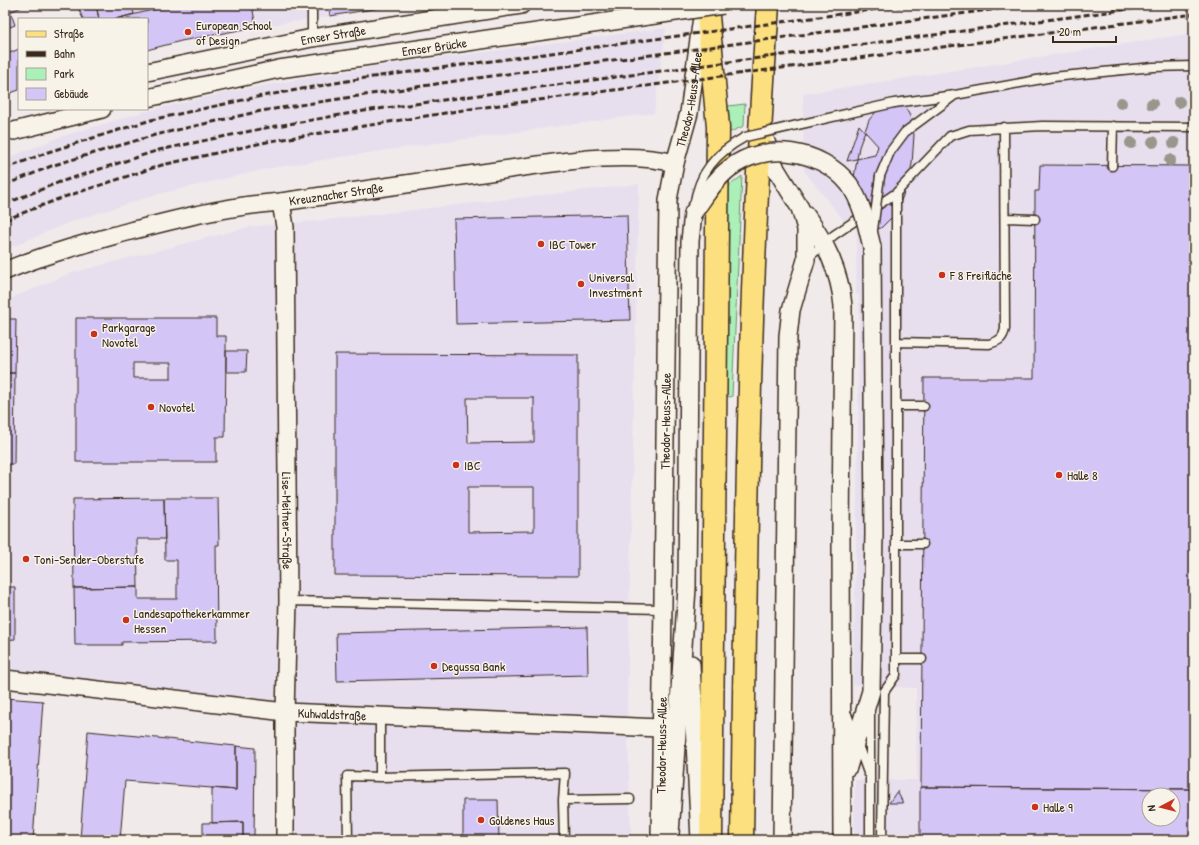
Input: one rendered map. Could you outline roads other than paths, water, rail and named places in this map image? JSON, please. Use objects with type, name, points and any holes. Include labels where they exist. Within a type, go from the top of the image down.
[{"type":"main road","name":"Theodor-Heuss-Allee","points":[[707,5],[718,127],[711,840]]},
{"type":"main road","name":"Theodor-Heuss-Allee","points":[[742,840],[746,552],[760,118],[768,5]]},
{"type":"street","name":"Emser Straße","points":[[148,72],[312,38],[521,5]]},
{"type":"street","name":"Theodor-Heuss-Allee","points":[[660,840],[661,609],[668,200],[675,163],[689,113],[703,5]]},
{"type":"street","name":"Emser Brücke","points":[[148,98],[280,68],[723,5]]},
{"type":"street","points":[[9,133],[47,110]]},
{"type":"street","points":[[9,133],[98,110]]},
{"type":"street","name":"Theodor-Heuss-Allee","points":[[760,118],[766,144],[776,169],[800,208],[817,231],[837,272],[844,306],[841,536],[842,840]]},
{"type":"street","name":"Theodor-Heuss-Allee","points":[[670,840],[687,588],[690,241],[693,213],[714,184],[730,168],[762,153],[783,152],[803,154],[823,163],[840,175],[849,184],[858,201],[867,224],[872,247],[874,533],[871,691],[843,787]]},
{"type":"street","name":"Kreuznacher Straße","points":[[5,271],[78,246],[188,216],[246,204],[281,202],[554,163],[622,158],[651,158],[675,163]]},
{"type":"street","name":"Lise-Meitner-Straße","points":[[281,202],[285,227],[288,601],[285,712],[285,840]]},
{"type":"street","name":"Theodor-Heuss-Allee","points":[[782,840],[788,336],[791,310],[806,260],[806,229],[800,208]]},
{"type":"street","name":"Theodor-Heuss-Allee","points":[[687,588],[700,840]]},
{"type":"street","name":"Kuhwaldstraße","points":[[5,679],[285,712],[660,728]]},
{"type":"lane","points":[[312,5],[312,38]]},
{"type":"lane","points":[[693,213],[696,190],[710,166],[724,148],[745,136],[881,105],[955,95],[1053,77],[1153,67],[1194,66]]},
{"type":"lane","points":[[872,247],[880,176],[890,152],[905,132],[955,95]]},
{"type":"lane","points":[[1112,166],[1113,126]]},
{"type":"lane","points":[[897,342],[989,344],[997,342],[1003,336],[1005,329],[1004,127]]},
{"type":"lane","points":[[806,260],[834,235],[896,193],[950,136],[969,130],[1004,127],[1194,127]]},
{"type":"lane","points":[[882,840],[884,692],[896,675],[897,659],[896,193]]},
{"type":"lane","points":[[1005,218],[1035,219]]},
{"type":"lane","points":[[897,406],[924,406]]},
{"type":"lane","points":[[897,544],[923,544]]},
{"type":"lane","points":[[288,601],[661,609]]},
{"type":"lane","points":[[897,659],[922,659]]},
{"type":"lane","points":[[870,840],[871,691]]},
{"type":"lane","points":[[842,695],[870,778]]},
{"type":"lane","points":[[380,716],[380,777]]},
{"type":"lane","points":[[348,840],[347,776],[380,777],[565,773],[563,800],[564,840]]},
{"type":"lane","points":[[563,800],[630,799]]},
{"type":"railway","points":[[5,169],[48,152],[151,120],[257,97],[358,79],[908,5]]},
{"type":"railway","points":[[5,185],[54,165],[155,135],[261,111],[462,80],[1027,5]]},
{"type":"railway","points":[[5,204],[57,183],[159,150],[265,128],[364,111],[472,96],[1160,5]]},
{"type":"railway","points":[[5,220],[61,198],[162,165],[271,141],[470,109],[1194,14]]},
{"type":"place","name":"European School of Design","points":[[188,32]]},
{"type":"place","name":"IBC Tower","points":[[541,244]]},
{"type":"place","name":"F 8 Freifläche","points":[[942,275]]},
{"type":"place","name":"Universal Investment","points":[[581,284]]},
{"type":"place","name":"Parkgarage Novotel","points":[[94,334]]},
{"type":"place","name":"Novotel","points":[[151,407]]},
{"type":"place","name":"IBC","points":[[456,465]]},
{"type":"place","name":"Halle 8","points":[[1059,475]]},
{"type":"place","name":"Toni-Sender-Oberstufe","points":[[26,559]]},
{"type":"place","name":"Landesapothekerkammer Hessen","points":[[126,620]]},
{"type":"place","name":"Degussa Bank","points":[[434,666]]},
{"type":"place","name":"Halle 9","points":[[1035,807]]},
{"type":"place","name":"Goldenes Haus","points":[[481,820]]}]
